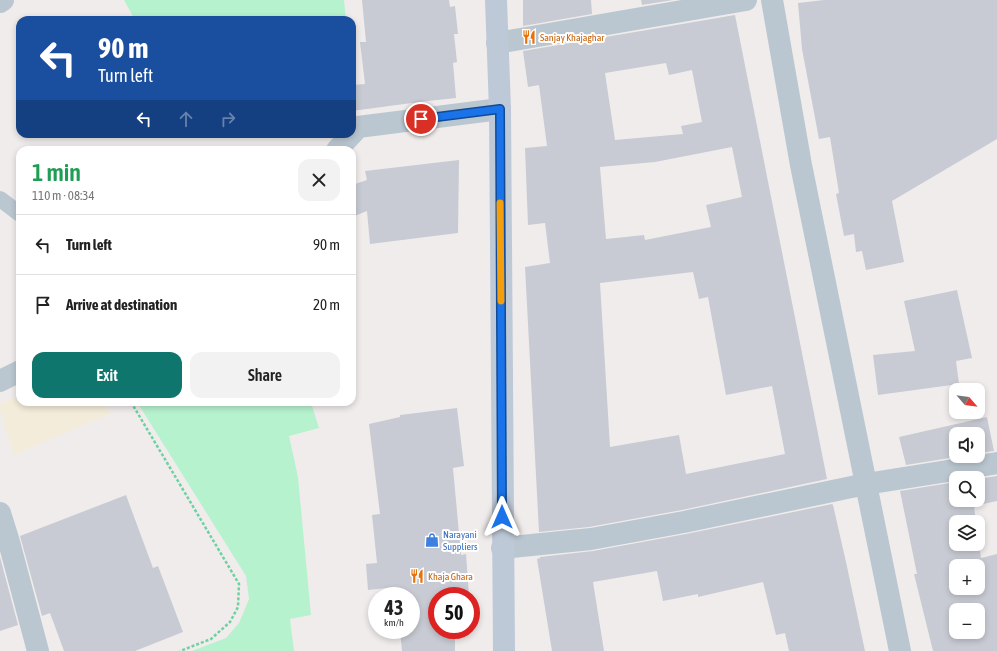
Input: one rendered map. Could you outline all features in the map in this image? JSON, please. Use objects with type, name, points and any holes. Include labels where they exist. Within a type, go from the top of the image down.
[{"type":"main road","points":[[496,0],[500,109],[502,548],[504,651]]},
{"type":"street","points":[[497,43],[746,0]]},
{"type":"street","points":[[772,0],[801,164],[900,651]]},
{"type":"street","points":[[356,129],[500,109]]},
{"type":"street","points":[[340,146],[346,138]]},
{"type":"street","points":[[0,381],[16,373]]},
{"type":"street","points":[[502,548],[591,539],[684,522],[866,484],[997,463]]},
{"type":"street","points":[[0,513],[38,651]]},
{"type":"lane","points":[[0,199],[16,211]]},
{"type":"path","points":[[133,406],[239,584],[238,607],[230,622],[211,639],[180,651]]},
{"type":"green space","points":[[124,0],[344,0],[346,16],[133,16]]},
{"type":"green space","points":[[140,406],[312,406],[319,428],[289,436],[298,477],[311,615],[290,619],[294,651],[192,651],[226,638],[239,623],[249,599],[246,576]]},
{"type":"sand","points":[[16,397],[16,406],[107,406],[110,414],[14,455],[0,411],[0,404]]},
{"type":"building","points":[[362,0],[449,0],[450,7],[455,6],[458,34],[454,34],[457,62],[453,63],[456,98],[356,110],[356,85],[365,84],[360,42],[366,42]]},
{"type":"building","points":[[523,0],[591,0],[592,14],[523,26]]},
{"type":"building","points":[[641,0],[673,0],[642,5]]},
{"type":"building","points":[[824,0],[997,0],[997,139],[892,201],[904,262],[866,270],[862,251],[856,252],[854,234],[844,236],[836,194],[839,193],[830,137],[819,139],[802,49],[798,3]]},
{"type":"building","points":[[735,15],[827,479],[682,510],[589,527],[539,532],[525,267],[550,263],[545,223],[528,225],[525,148],[547,146],[539,85],[528,87],[523,51]],"holes":[[[666,63],[669,75],[692,70],[702,122],[681,126],[683,134],[615,140],[605,73]],[[732,147],[742,197],[706,205],[711,227],[645,240],[644,235],[606,239],[600,167],[655,162]],[[693,272],[699,299],[708,297],[726,395],[772,386],[785,454],[686,474],[679,435],[610,447],[600,283]]]},
{"type":"building","points":[[459,160],[458,233],[370,244],[367,211],[356,215],[356,184],[367,180],[365,171]]},
{"type":"building","points":[[957,290],[972,358],[956,361],[959,383],[949,383],[949,385],[878,395],[873,355],[915,351],[904,301]]},
{"type":"building","points":[[457,408],[464,466],[453,468],[461,555],[466,554],[468,587],[428,587],[428,639],[455,639],[455,651],[402,651],[401,639],[420,639],[420,587],[368,587],[368,590],[366,564],[377,563],[372,515],[380,514],[369,424],[400,417],[400,415]]},
{"type":"building","points":[[987,417],[994,451],[985,452],[985,427],[949,427],[949,458],[906,465],[899,437],[978,419],[985,419]]},
{"type":"building","points":[[997,476],[997,501],[985,504],[985,478]]},
{"type":"building","points":[[949,483],[949,507],[974,507],[975,515],[949,515],[949,551],[980,551],[981,558],[997,554],[997,651],[933,651],[914,574],[917,574],[900,491]]},
{"type":"building","points":[[126,495],[153,568],[158,566],[183,632],[135,651],[64,651],[50,613],[42,616],[20,536]]},
{"type":"building","points":[[832,504],[865,651],[789,651],[785,633],[776,635],[763,582],[698,597],[698,594],[663,601],[657,571],[593,582],[604,651],[552,651],[537,559],[540,557],[593,551],[686,534]]},
{"type":"building","points":[[0,557],[18,625],[0,631]]},
{"type":"slow traffic","points":[[500,203],[501,301]]},
{"type":"place","name":"Sanjay Khajaghar","points":[[529,37]]},
{"type":"place","name":"Narayani Suppliers","points":[[432,540]]},
{"type":"place","name":"Khaja Ghara","points":[[417,576]]},
{"type":"route","points":[[421,119],[500,109],[502,517]]}]
